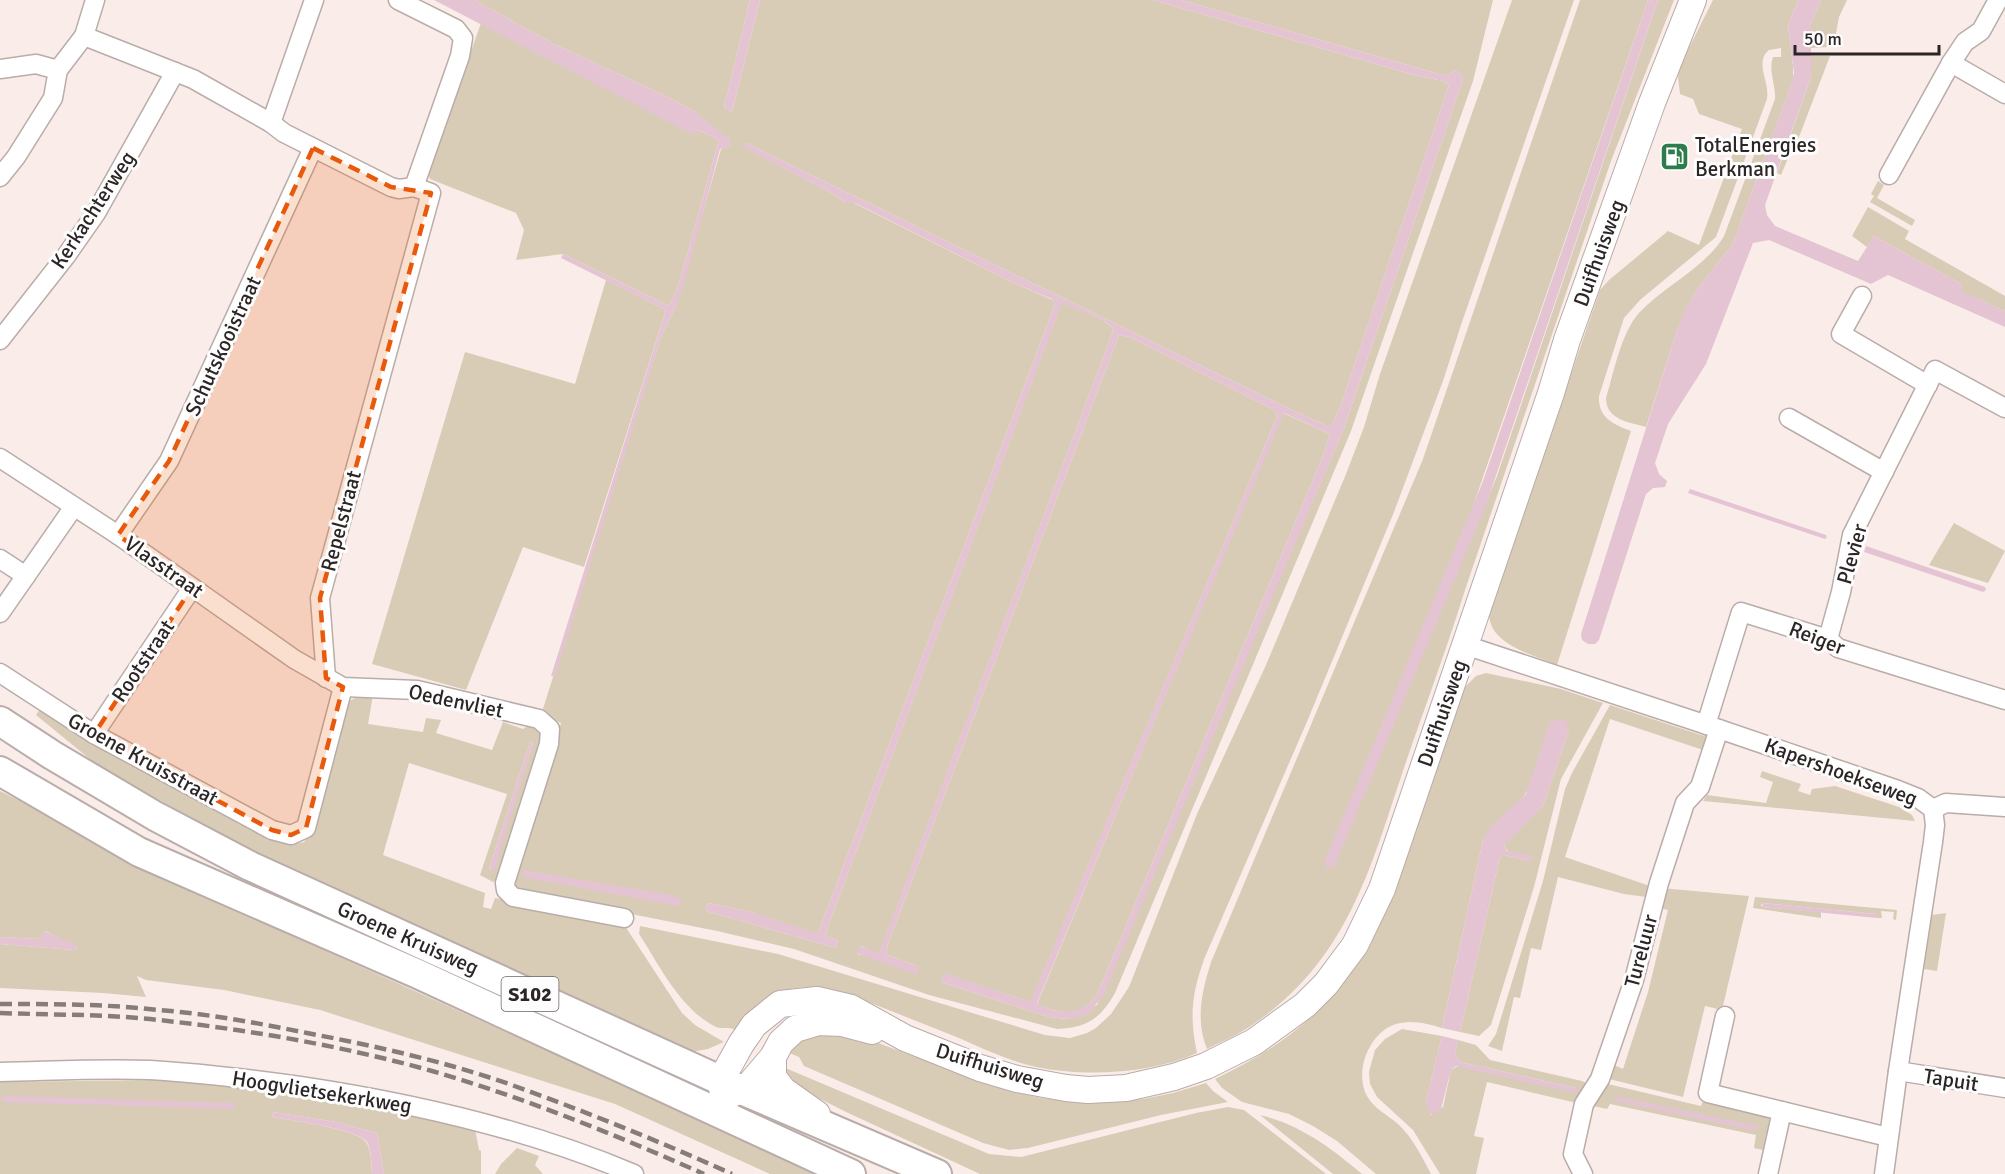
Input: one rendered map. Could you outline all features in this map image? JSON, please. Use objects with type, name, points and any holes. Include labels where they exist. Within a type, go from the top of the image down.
[{"type":"main road","name":"Duifhuisweg","points":[[729,1096],[741,1044],[754,1025],[780,1005],[817,1000],[851,1008],[905,1038],[980,1068],[1017,1079],[1066,1088],[1126,1088],[1174,1077],[1206,1066],[1254,1042],[1288,1019],[1326,984],[1355,945],[1382,889],[1567,340],[1652,103],[1693,0]]},
{"type":"main road","name":"Groene Kruisstraat","points":[[0,721],[52,755]]},
{"type":"main road","name":"Groene Kruisweg","points":[[52,755],[155,816],[250,866],[729,1096],[851,1174]]},
{"type":"main road","name":"Groene Kruisweg","points":[[0,771],[22,786],[139,852],[418,974],[693,1102],[729,1096],[842,1132],[937,1174]]},
{"type":"main road","name":"Duifhuisweg","points":[[729,1096],[773,1057],[781,1042],[795,1029],[818,1022],[842,1023],[905,1038]]},
{"type":"main road","points":[[773,1057],[773,1077],[783,1090],[842,1132]]},
{"type":"street","points":[[0,177],[16,157],[53,98],[58,70],[84,36],[94,0]]},
{"type":"street","points":[[271,123],[314,0]]},
{"type":"street","points":[[84,36],[193,79],[271,123],[284,133],[399,189],[414,187],[460,56],[463,38],[456,29],[398,0]]},
{"type":"street","points":[[1889,175],[1952,63],[1965,42],[1981,32],[1995,1]]},
{"type":"street","points":[[1952,63],[2005,94]]},
{"type":"street","points":[[0,69],[36,64],[58,70]]},
{"type":"street","name":"Kerkachterweg","points":[[0,340],[66,256],[96,213],[175,72]]},
{"type":"street","name":"Schutskooistraat","points":[[118,535],[170,461],[313,148]]},
{"type":"street","name":"Repelstraat","points":[[326,678],[320,598],[432,193],[414,187]]},
{"type":"street","points":[[1862,296],[1841,334],[1928,385],[1935,370],[2005,408]]},
{"type":"street","name":"Plevier","points":[[1828,639],[1841,592],[1852,535],[1928,385]]},
{"type":"street","points":[[1789,418],[1884,472]]},
{"type":"street","name":"Vlasstraat","points":[[0,458],[118,535],[294,659],[326,678]]},
{"type":"street","points":[[0,613],[73,507]]},
{"type":"street","points":[[0,559],[26,576]]},
{"type":"street","name":"Rootstraat","points":[[94,734],[192,588]]},
{"type":"street","name":"Reiger","points":[[1713,727],[1741,612],[1828,639],[1838,648],[2005,700]]},
{"type":"street","name":"Kapershoekseweg","points":[[1465,645],[1898,790],[1918,798],[1932,808],[1935,825],[1933,842],[1884,1174]]},
{"type":"street","name":"Groene Kruisstraat","points":[[0,673],[94,734],[272,830],[291,835],[306,828],[343,687]]},
{"type":"street","points":[[326,678],[343,687]]},
{"type":"street","name":"Oedenvliet","points":[[343,687],[417,690],[539,719],[550,729],[549,744],[505,883],[506,890],[513,897],[624,918]]},
{"type":"street","name":"Tureluur","points":[[1583,1174],[1573,1154],[1584,1104],[1600,1079],[1634,980],[1656,892],[1684,803],[1700,787],[1713,727]]},
{"type":"street","points":[[1932,808],[1946,803],[2005,807]]},
{"type":"street","points":[[1725,1016],[1708,1093],[1888,1137]]},
{"type":"street","name":"Hoogvlietsekerkweg","points":[[0,1072],[149,1070],[249,1079],[329,1090],[398,1102],[500,1127],[634,1174]]},
{"type":"street","name":"Tapuit","points":[[1898,1071],[2005,1088]]},
{"type":"street","points":[[1768,1174],[1782,1111]]},
{"type":"highlighted area","points":[[313,148],[391,187],[431,193],[320,598],[326,678],[343,687],[306,828],[291,835],[272,830],[94,734],[192,588],[118,535],[169,461]]},
{"type":"shaded area","points":[[434,0],[475,0],[554,44],[694,111],[731,141],[731,146],[720,149],[684,284],[662,334],[555,677],[551,676],[666,310],[561,258],[563,254],[669,306],[677,290],[719,140],[698,130],[694,135]]},
{"type":"shaded area","points":[[475,0],[750,0],[724,107],[732,112],[760,0],[1153,0],[1414,75],[1443,81],[1449,85],[1332,425],[1325,425],[1288,408],[746,143],[744,147],[835,195],[845,203],[854,203],[1016,284],[1053,300],[1055,304],[819,931],[816,934],[751,912],[708,903],[706,911],[836,948],[838,941],[825,935],[1062,302],[1101,319],[1113,328],[1112,334],[879,954],[861,946],[857,954],[919,967],[886,954],[888,944],[1119,335],[1130,337],[1276,411],[1277,417],[1031,1001],[944,974],[941,982],[1049,1017],[1068,1019],[1097,1005],[1344,428],[1463,79],[1461,73],[1455,71],[1446,76],[1181,0],[1493,0],[1473,81],[1351,431],[1115,993],[1104,1009],[1092,1020],[1085,1024],[1057,1029],[929,995],[794,949],[717,931],[520,892],[514,883],[514,875],[561,723],[541,715],[662,334],[676,306],[721,149],[730,146],[729,139],[694,111],[554,44]]},
{"type":"shaded area","points":[[750,0],[760,0],[732,112],[724,107]]},
{"type":"shaded area","points":[[1153,0],[1181,0],[1446,76],[1455,71],[1462,73],[1463,79],[1344,428],[1103,996],[1088,1014],[1068,1019],[1049,1017],[941,982],[944,973],[1027,1001],[1031,1000],[1277,417],[1276,411],[1130,337],[1119,335],[888,944],[886,954],[919,967],[917,975],[856,953],[860,946],[879,953],[1112,334],[1113,328],[1101,319],[1062,303],[825,935],[838,941],[836,948],[706,911],[708,903],[751,912],[816,933],[819,931],[1055,304],[1052,299],[1016,284],[855,203],[845,203],[835,195],[743,147],[746,143],[1288,408],[1325,425],[1332,425],[1449,85],[1443,81],[1414,75]],"holes":[[[1284,413],[1330,434],[1323,456],[1096,997],[1082,1008],[1068,1012],[1052,1010],[1037,1003]]]},
{"type":"shaded area","points":[[1512,0],[1574,0],[1443,381],[1394,512],[1306,724],[1205,957],[1193,1004],[1193,1027],[1197,1053],[1159,1065],[1118,1072],[1075,1072],[1036,1067],[1005,1057],[843,992],[813,988],[790,989],[777,995],[736,1030],[717,1027],[702,1018],[690,1008],[671,985],[639,934],[640,926],[778,954],[1045,1035],[1070,1038],[1087,1033],[1111,1014],[1129,987],[1197,814],[1266,665],[1346,474]]},
{"type":"shaded area","points":[[1580,0],[1648,0],[1473,506],[1467,548],[1497,476],[1658,0],[1674,0],[1611,161],[1381,837],[1353,906],[1335,939],[1314,969],[1287,997],[1249,1027],[1207,1049],[1201,1027],[1201,1006],[1211,962],[1423,459]]},
{"type":"shaded area","points":[[1648,0],[1658,0],[1486,505],[1334,867],[1327,868],[1324,863],[1483,481]]},
{"type":"shaded area","points":[[1713,0],[1798,0],[1788,26],[1793,80],[1733,244],[1697,290],[1677,330],[1646,427],[1614,416],[1607,405],[1606,398],[1623,342],[1627,331],[1639,313],[1696,267],[1724,236],[1775,99],[1772,62],[1773,57],[1781,57],[1781,48],[1769,50],[1763,60],[1767,99],[1716,237],[1640,300],[1624,318],[1599,396],[1599,404],[1608,419],[1631,431],[1557,665],[1513,647],[1503,640],[1491,623],[1489,612],[1600,290],[1668,231],[1699,245],[1742,129],[1699,114],[1693,99],[1680,94],[1678,77],[1680,66]]},
{"type":"shaded area","points":[[1798,0],[1821,0],[1811,24],[1811,77],[1765,205],[1767,215],[1775,226],[1858,261],[1874,236],[1961,284],[1963,292],[2005,311],[2005,327],[1888,275],[1871,284],[1769,240],[1753,243],[1706,364],[1668,424],[1655,463],[1659,474],[1667,481],[1665,487],[1653,488],[1646,494],[1599,640],[1595,644],[1588,644],[1582,640],[1581,634],[1677,330],[1697,290],[1733,244],[1791,85],[1794,73],[1788,26]]},
{"type":"shaded area","points":[[1821,0],[1847,0],[1839,17],[1834,44],[1828,47],[1810,48],[1811,24]]},
{"type":"shaded area","points":[[481,23],[694,134],[698,130],[719,140],[677,290],[669,306],[563,254],[516,260],[524,230],[516,213],[430,179],[428,174]]},
{"type":"shaded area","points":[[1811,56],[1830,56],[1794,150],[1791,151],[1781,175],[1777,173],[1811,77]]},
{"type":"shaded area","points":[[1878,181],[1884,185],[1877,198],[1915,220],[1912,226],[1870,202],[1874,196],[1871,194]]},
{"type":"shaded area","points":[[1868,207],[1909,231],[1905,239],[2005,296],[2005,311],[1962,292],[1961,284],[1874,236],[1867,247],[1852,236]]},
{"type":"shaded area","points":[[606,280],[666,310],[584,567],[523,547],[466,690],[372,664],[465,352],[575,384]]},
{"type":"shaded area","points":[[1283,413],[1330,434],[1323,456],[1096,997],[1082,1008],[1068,1012],[1060,1012],[1037,1004]]},
{"type":"shaded area","points":[[1690,489],[1827,537],[1825,539],[1688,493]]},
{"type":"shaded area","points":[[1954,523],[2005,551],[1988,583],[1929,565]]},
{"type":"shaded area","points":[[1866,546],[1985,587],[1986,590],[1983,592],[1864,552]]},
{"type":"shaded area","points":[[1486,673],[1561,689],[1603,703],[1561,779],[1534,887],[1491,1025],[1479,1036],[1460,1032],[1500,857],[1505,855],[1530,861],[1510,852],[1504,842],[1543,806],[1569,730],[1523,797],[1483,840],[1442,1028],[1411,1022],[1401,1023],[1390,1026],[1373,1041],[1362,1075],[1367,1096],[1373,1105],[1398,1124],[1408,1135],[1431,1174],[1376,1174],[1337,1141],[1313,1126],[1289,1114],[1242,1102],[1222,1088],[1215,1079],[1247,1063],[1300,1027],[1342,983],[1360,957],[1392,896],[1463,689],[1476,676]]},
{"type":"shaded area","points":[[363,694],[373,695],[368,724],[423,732],[426,718],[441,720],[436,733],[492,750],[503,722],[523,729],[529,725],[539,730],[543,738],[503,874],[493,882],[480,875],[507,794],[409,763],[383,855],[485,893],[483,907],[491,909],[495,898],[623,923],[682,1013],[695,1025],[724,1042],[708,1049],[691,1052],[285,868],[102,769],[36,715],[40,709],[111,753],[213,808],[290,845],[304,842],[310,833],[349,701]],"holes":[[[530,742],[533,743],[493,870],[489,869]]]},
{"type":"shaded area","points":[[1610,705],[1707,737],[1703,750],[1610,719],[1565,857],[1650,886],[1646,897],[1624,894],[1558,877],[1541,950],[1531,948],[1520,998],[1514,997],[1502,1051],[1488,1046],[1496,1034],[1543,881],[1565,789]]},
{"type":"shaded area","points":[[1555,719],[1565,720],[1569,730],[1543,806],[1504,845],[1507,851],[1531,856],[1533,859],[1530,861],[1505,855],[1500,857],[1460,1032],[1442,1028],[1483,840],[1492,825],[1526,794],[1549,724]]},
{"type":"shaded area","points":[[530,742],[533,743],[494,871],[489,869]]},
{"type":"shaded area","points":[[1762,771],[1801,784],[1798,791],[1810,795],[1812,789],[1835,786],[1899,807],[1912,815],[1915,821],[1703,801],[1707,795],[1766,803],[1773,782],[1760,777]]},
{"type":"shaded area","points":[[0,791],[279,930],[822,1174],[770,1174],[615,1104],[320,1010],[224,990],[146,980],[137,976],[146,997],[0,988],[0,944],[74,950],[77,947],[45,931],[41,939],[0,937]]},
{"type":"shaded area","points":[[523,870],[671,895],[681,899],[682,904],[678,906],[522,877]]},
{"type":"shaded area","points":[[1661,888],[1749,896],[1722,1010],[1705,1006],[1683,1097],[1609,1079],[1614,1065],[1623,1069],[1648,992],[1668,910],[1659,908]]},
{"type":"shaded area","points":[[1755,897],[1897,910],[1896,920],[1893,919],[1894,912],[1881,911],[1882,918],[1877,918],[1877,914],[1763,903],[1761,905],[1762,907],[1821,912],[1821,918],[1753,908]]},
{"type":"shaded area","points":[[1763,903],[1879,916],[1877,918],[1762,907]]},
{"type":"shaded area","points":[[1946,913],[1937,971],[1924,969],[1932,915]]},
{"type":"shaded area","points":[[44,931],[77,947],[74,950],[0,944],[0,937],[41,939]]},
{"type":"shaded area","points":[[1402,1029],[1442,1036],[1426,1101],[1431,1115],[1443,1107],[1451,1070],[1458,1066],[1576,1092],[1576,1088],[1460,1062],[1455,1053],[1458,1040],[1476,1045],[1490,1060],[1582,1081],[1590,1085],[1577,1103],[1487,1082],[1474,1136],[1484,1138],[1476,1174],[1440,1174],[1413,1130],[1377,1097],[1370,1084],[1369,1072],[1375,1050],[1385,1039]]},
{"type":"shaded area","points":[[816,1031],[854,1034],[991,1085],[1041,1098],[1110,1102],[1143,1099],[1206,1083],[1228,1102],[1161,1115],[1028,1148],[1009,1150],[983,1143],[804,1066],[799,1057],[787,1052],[790,1046]]},
{"type":"shaded area","points":[[1442,1036],[1458,1040],[1455,1053],[1460,1062],[1576,1088],[1577,1091],[1575,1093],[1456,1066],[1451,1070],[1441,1109],[1434,1114],[1429,1114],[1426,1101]]},
{"type":"shaded area","points":[[783,1067],[989,1154],[1021,1157],[1196,1113],[1228,1107],[1244,1110],[1326,1174],[980,1174],[791,1084],[785,1076]]},
{"type":"shaded area","points":[[161,1080],[265,1090],[466,1125],[475,1129],[481,1151],[481,1174],[384,1174],[376,1133],[336,1122],[273,1112],[272,1117],[322,1126],[360,1137],[369,1149],[372,1174],[0,1174],[0,1082]]},
{"type":"shaded area","points":[[1608,1084],[1701,1106],[1703,1101],[1765,1115],[1772,1122],[1771,1135],[1766,1134],[1763,1150],[1754,1148],[1756,1135],[1610,1104],[1607,1109],[1593,1106]]},
{"type":"shaded area","points":[[1615,1096],[1758,1128],[1755,1131],[1615,1101]]},
{"type":"shaded area","points":[[273,1112],[336,1122],[376,1133],[384,1174],[372,1174],[370,1149],[361,1137],[322,1126],[272,1117]]},
{"type":"shaded area","points":[[1260,1115],[1302,1131],[1339,1155],[1362,1174],[1333,1174]]},
{"type":"shaded area","points":[[517,1148],[539,1156],[535,1165],[543,1174],[495,1174],[501,1164]]},
{"type":"waterway","points":[[5,1099],[232,1106]]},
{"type":"railway","points":[[0,1004],[99,1005],[196,1014],[233,1019],[383,1049],[434,1061],[509,1084],[621,1127],[732,1174]]},
{"type":"railway","points":[[0,1013],[159,1020],[262,1034],[365,1054],[432,1071],[536,1105],[704,1174]]},
{"type":"place","name":"TotalEnergies Berkman","points":[[1674,157]]}]
